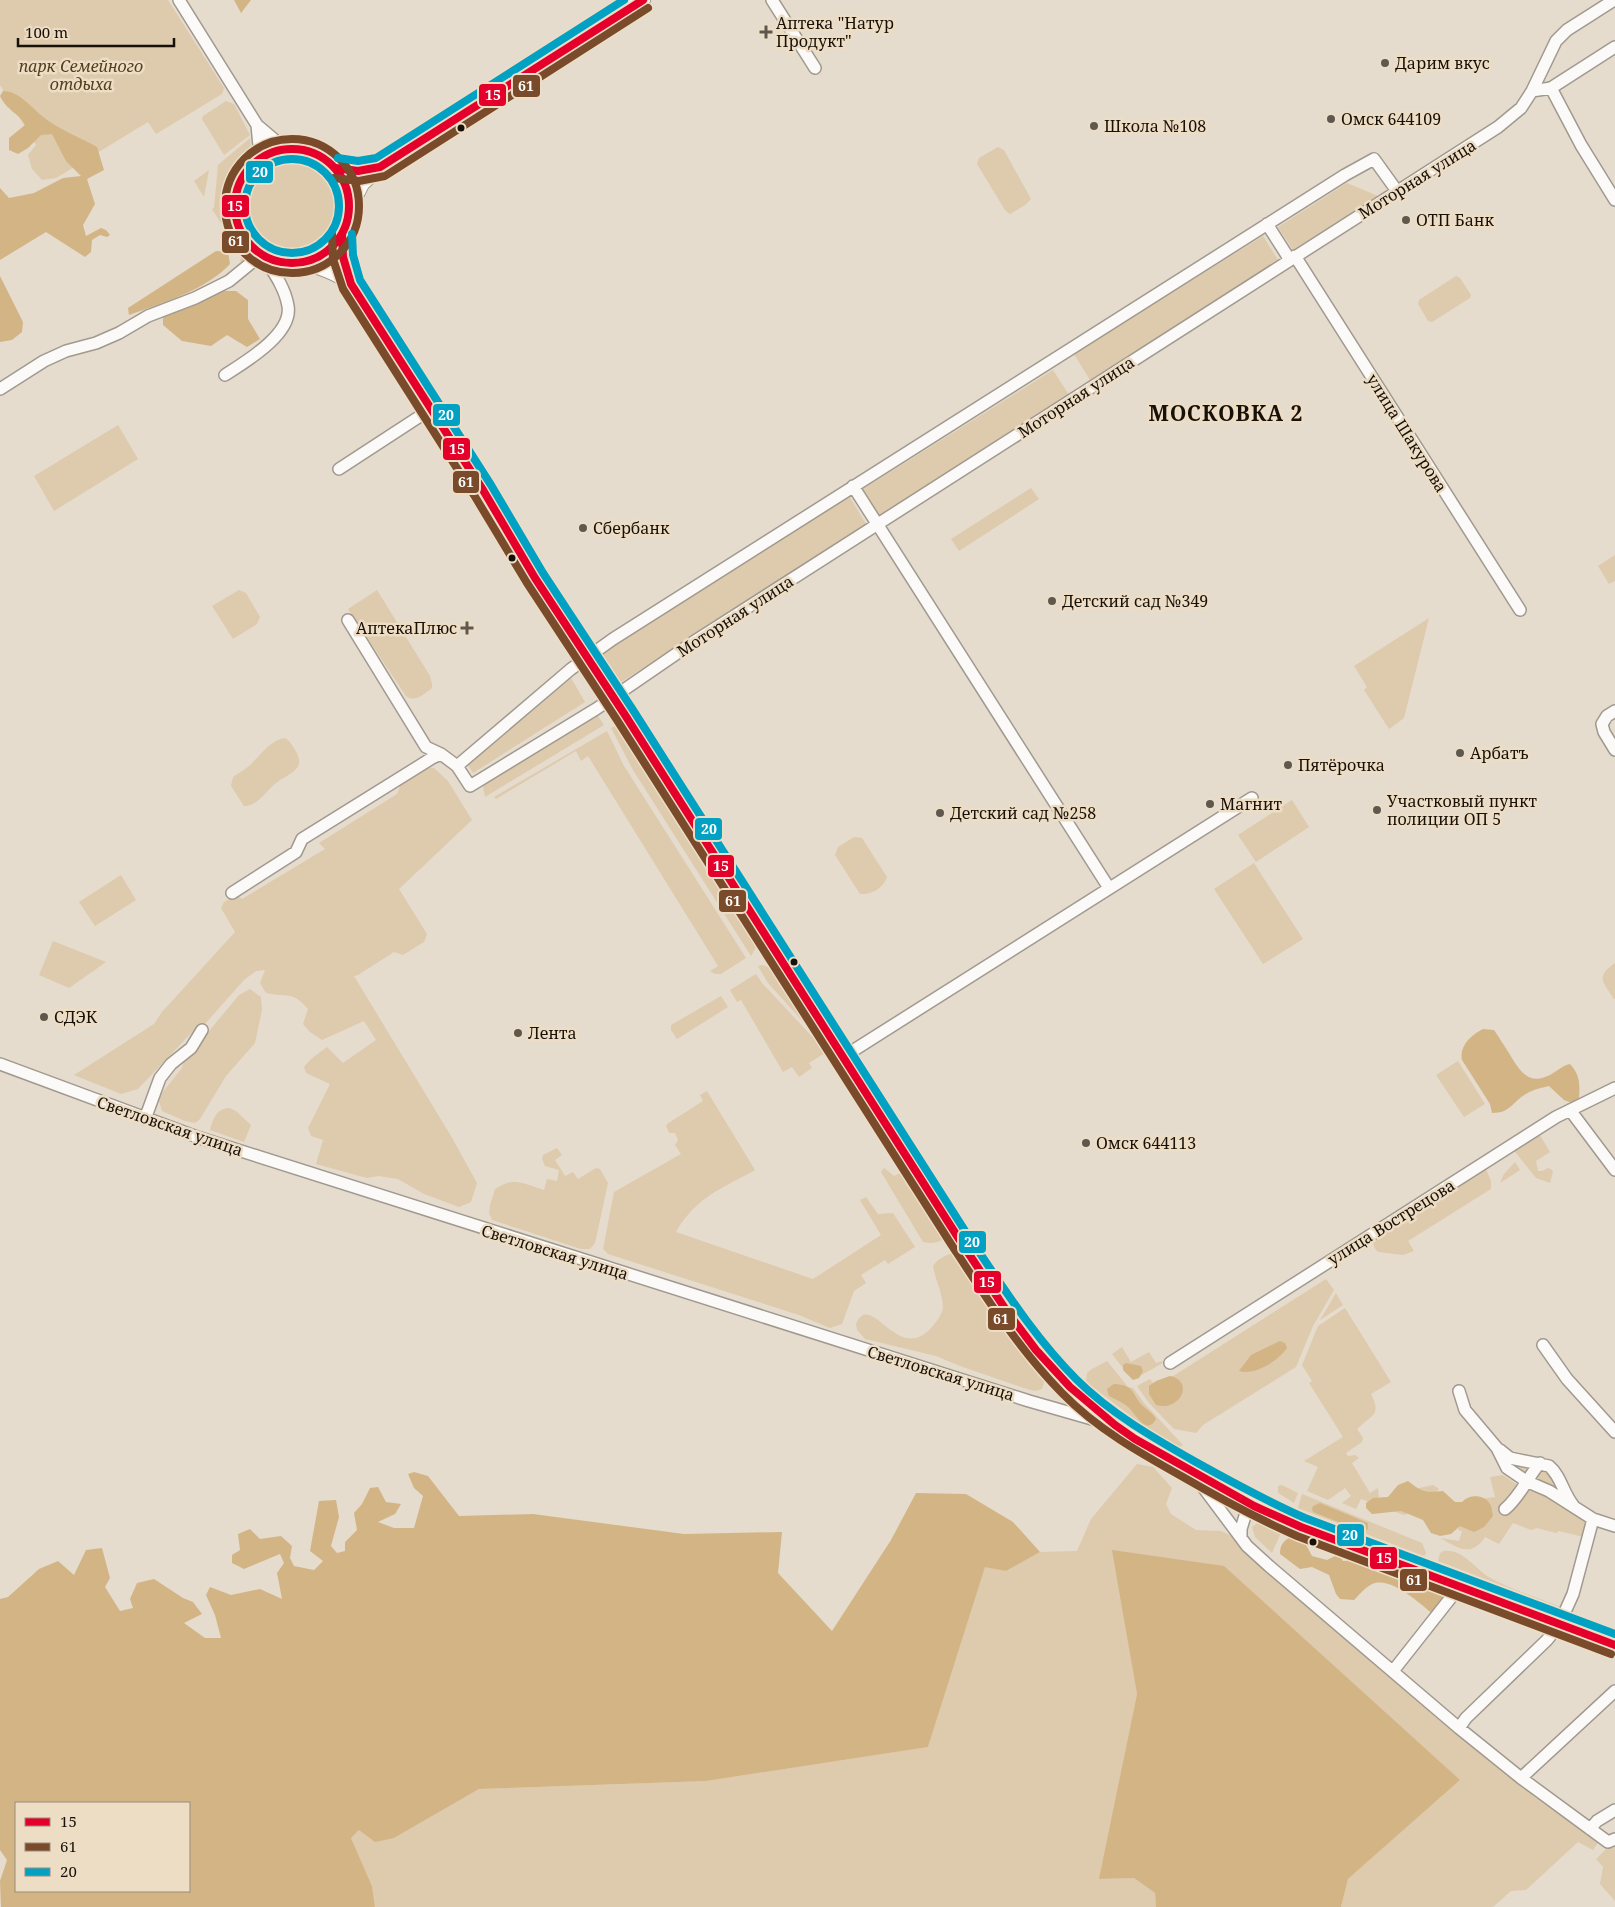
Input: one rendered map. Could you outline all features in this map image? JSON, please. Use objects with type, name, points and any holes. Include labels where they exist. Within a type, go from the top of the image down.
[{"type":"main road","points":[[643,0],[380,166],[362,184],[353,200],[342,234],[343,258],[351,284],[483,490],[535,578],[1006,1310],[1036,1350],[1070,1387],[1115,1425],[1191,1471],[1249,1503],[1313,1532],[1615,1645]]},
{"type":"main road","points":[[351,284],[338,274],[325,268],[277,261],[262,254],[249,243],[239,229],[235,212],[236,195],[242,178],[255,163],[281,149],[304,150],[320,156],[336,168],[350,172],[365,171],[380,166]]},
{"type":"main road","points":[[336,168],[348,196],[349,210]]},
{"type":"main road","points":[[301,263],[326,250],[342,234]]},
{"type":"street","points":[[179,0],[257,125],[277,142],[291,148]]},
{"type":"street","points":[[772,0],[815,68]]},
{"type":"street","name":"Моторная улица","points":[[456,766],[470,786],[613,697],[692,643],[1498,127],[1521,108],[1532,91],[1556,41],[1567,30],[1614,0]]},
{"type":"street","points":[[1532,91],[1551,88],[1615,47]]},
{"type":"street","points":[[1551,88],[1581,145],[1615,200]]},
{"type":"street","points":[[255,163],[259,146],[257,125]]},
{"type":"street","points":[[348,620],[426,746],[441,754],[456,766],[571,669],[613,639],[1344,175],[1374,159],[1397,191]]},
{"type":"street","name":"улица Шакурова","points":[[1267,224],[1293,258],[1520,610]]},
{"type":"street","points":[[0,389],[44,361],[119,334],[148,316],[195,298],[229,280],[262,254],[278,279],[288,306],[288,316],[282,329],[272,341],[226,375]]},
{"type":"street","points":[[339,469],[431,409]]},
{"type":"street","points":[[853,486],[1109,888]]},
{"type":"street","points":[[1615,711],[1606,716],[1602,724],[1604,732],[1615,750]]},
{"type":"street","points":[[232,894],[296,852],[302,839],[441,754]]},
{"type":"street","points":[[843,1057],[1252,798]]},
{"type":"street","points":[[145,1119],[160,1078],[171,1064],[191,1048],[202,1030]]},
{"type":"street","name":"Светловская улица","points":[[0,1064],[196,1137],[1029,1401],[1115,1425]]},
{"type":"street","name":"улица Вострецова","points":[[1170,1363],[1556,1117],[1615,1088]]},
{"type":"street","points":[[1570,1110],[1615,1170]]},
{"type":"street","points":[[1543,1345],[1567,1378],[1615,1432]]},
{"type":"street","points":[[1459,1391],[1466,1410],[1497,1448],[1507,1468],[1526,1481],[1549,1491],[1593,1519],[1615,1526]]},
{"type":"street","points":[[1497,1448],[1510,1458],[1549,1466],[1553,1470],[1566,1496],[1578,1510]]},
{"type":"street","points":[[1505,1509],[1516,1498],[1526,1481],[1540,1464]]},
{"type":"street","points":[[1191,1471],[1247,1546],[1269,1566],[1459,1728],[1521,1778],[1608,1842],[1615,1839]]},
{"type":"street","points":[[1241,1537],[1241,1529],[1249,1503]]},
{"type":"street","points":[[1459,1728],[1466,1718],[1547,1640],[1559,1624],[1573,1594],[1593,1519]]},
{"type":"street","points":[[1393,1671],[1460,1586]]},
{"type":"street","points":[[1521,1778],[1615,1691]]},
{"type":"street","points":[[1590,1829],[1597,1821],[1615,1810]]},
{"type":"green space","name":"парк Семейного отдыха","points":[[0,0],[168,0],[224,88],[222,94],[156,134],[148,122],[56,178],[42,180],[32,169],[28,155],[36,145],[0,85]]},
{"type":"green space","points":[[226,101],[234,104],[250,135],[224,155],[202,119],[203,116]]},
{"type":"green space","points":[[250,138],[251,151],[234,176],[228,200],[231,220],[235,230],[246,248],[253,255],[243,266],[240,260],[242,256],[212,209],[214,208],[218,165]]},
{"type":"green space","points":[[998,147],[1004,150],[1031,199],[1010,214],[1005,210],[977,164],[979,158]]},
{"type":"green space","points":[[292,160],[309,163],[324,173],[334,188],[337,205],[334,222],[324,237],[309,247],[292,250],[275,247],[260,237],[250,222],[247,205],[250,188],[260,173],[275,163]]},
{"type":"green space","points":[[209,170],[204,197],[194,181]]},
{"type":"green space","points":[[1347,183],[1378,196],[1293,250],[1278,227]]},
{"type":"green space","points":[[1263,236],[1278,260],[1090,380],[1074,354]]},
{"type":"green space","points":[[1456,276],[1460,278],[1471,295],[1470,298],[1432,322],[1428,321],[1418,304],[1419,300]]},
{"type":"green space","points":[[1053,370],[1071,398],[878,519],[860,491]]},
{"type":"green space","points":[[118,425],[138,459],[54,511],[34,476]]},
{"type":"green space","points":[[1031,488],[1039,499],[959,551],[951,539]]},
{"type":"green space","points":[[849,496],[866,524],[618,684],[601,654]]},
{"type":"green space","points":[[1615,555],[1615,581],[1609,584],[1598,566]]},
{"type":"green space","points":[[239,590],[246,593],[260,617],[257,624],[233,639],[212,606]]},
{"type":"green space","points":[[377,590],[430,676],[432,688],[416,698],[413,699],[406,696],[348,609]]},
{"type":"green space","points":[[1429,618],[1404,718],[1389,729],[1364,690],[1367,687],[1354,666]]},
{"type":"green space","points":[[571,678],[585,702],[473,773],[468,765]]},
{"type":"green space","points":[[596,713],[604,725],[485,797],[483,787],[486,780]]},
{"type":"green space","points":[[619,724],[755,936],[756,947],[751,956],[633,770],[611,728]]},
{"type":"green space","points":[[607,731],[624,766],[746,958],[721,974],[715,974],[710,971],[718,966],[588,756],[581,761],[576,751],[496,799],[494,797]]},
{"type":"green space","points":[[285,738],[291,743],[298,757],[298,767],[275,784],[258,801],[244,806],[231,786],[233,777],[248,767],[270,745]]},
{"type":"green space","points":[[421,767],[434,768],[448,781],[472,820],[399,889],[427,934],[424,942],[403,955],[394,952],[354,976],[451,1136],[477,1183],[471,1202],[459,1207],[424,1194],[398,1179],[379,1176],[367,1178],[316,1164],[323,1140],[311,1136],[308,1128],[330,1084],[306,1073],[304,1067],[327,1047],[343,1063],[376,1040],[364,1021],[322,1040],[310,1032],[303,1024],[308,1009],[303,1003],[293,997],[266,993],[260,983],[265,970],[256,971],[244,980],[203,1026],[194,1030],[138,1089],[121,1094],[74,1075],[154,1024],[162,1012],[235,932],[221,908],[224,902],[236,895],[242,899],[325,849],[319,843],[397,794],[403,779]]},
{"type":"green space","points":[[1292,800],[1309,827],[1256,862],[1238,835]]},
{"type":"green space","points":[[854,837],[862,838],[887,877],[880,887],[873,892],[860,894],[835,855],[838,847]]},
{"type":"green space","points":[[1254,863],[1303,939],[1263,964],[1214,889]]},
{"type":"green space","points":[[121,875],[136,900],[95,926],[79,902]]},
{"type":"green space","points":[[53,941],[106,962],[69,988],[39,975]]},
{"type":"green space","points":[[1615,963],[1614,999],[1604,984],[1603,976]]},
{"type":"green space","points":[[763,965],[775,970],[807,1019],[829,1047],[827,1048],[768,983],[758,966]]},
{"type":"green space","points":[[756,974],[825,1053],[809,1063],[812,1068],[799,1077],[792,1067],[783,1072],[741,1000],[737,1002],[730,990]]},
{"type":"green space","points":[[250,989],[261,997],[262,1010],[255,1043],[226,1076],[200,1119],[195,1123],[185,1121],[162,1111],[158,1098],[182,1068],[184,1061],[239,995]]},
{"type":"green space","points":[[721,996],[728,1007],[677,1039],[671,1030],[671,1025]]},
{"type":"green space","points":[[1458,1061],[1485,1104],[1464,1117],[1436,1075]]},
{"type":"green space","points":[[707,1091],[755,1170],[701,1202],[692,1210],[676,1232],[813,1279],[881,1235],[860,1200],[866,1197],[878,1214],[893,1213],[915,1247],[888,1264],[885,1260],[861,1275],[866,1283],[854,1291],[842,1324],[830,1328],[799,1315],[608,1254],[603,1249],[614,1192],[681,1154],[675,1145],[678,1140],[675,1133],[669,1133],[666,1126],[703,1101],[700,1095]]},
{"type":"green space","points":[[229,1108],[236,1111],[251,1125],[244,1142],[210,1130],[218,1112]]},
{"type":"green space","points":[[1538,1132],[1550,1152],[1536,1161],[1538,1171],[1551,1169],[1553,1172],[1550,1183],[1536,1178],[1512,1148]]},
{"type":"green space","points":[[557,1148],[562,1155],[555,1160],[565,1176],[573,1172],[578,1179],[596,1168],[600,1169],[608,1183],[595,1243],[590,1249],[581,1249],[492,1220],[489,1213],[495,1189],[502,1185],[519,1182],[544,1190],[547,1179],[557,1181],[559,1170],[545,1166],[542,1159],[543,1155]]},
{"type":"green space","points":[[1515,1162],[1520,1170],[1500,1183],[1504,1174]]},
{"type":"green space","points":[[1485,1167],[1491,1181],[1491,1189],[1408,1241],[1414,1251],[1403,1255],[1378,1252],[1376,1250],[1373,1245],[1374,1236]]},
{"type":"green space","points":[[884,1168],[894,1176],[900,1173],[908,1187],[923,1196],[948,1232],[947,1237],[941,1241],[923,1242],[881,1172]]},
{"type":"green space","points":[[953,1253],[963,1256],[1006,1322],[1034,1356],[1045,1379],[1042,1389],[1035,1391],[1027,1389],[936,1356],[865,1339],[857,1330],[856,1324],[862,1316],[869,1315],[896,1334],[907,1338],[919,1337],[931,1328],[940,1316],[943,1308],[942,1297],[933,1266],[937,1261]]},
{"type":"green space","points":[[1326,1279],[1334,1290],[1313,1326],[1296,1367],[1203,1425],[1196,1433],[1174,1429],[1149,1403],[1137,1386],[1150,1379],[1156,1387]]},
{"type":"green space","points":[[1336,1293],[1343,1305],[1320,1320]]},
{"type":"green space","points":[[1345,1308],[1391,1382],[1371,1394],[1376,1407],[1374,1414],[1357,1429],[1363,1438],[1362,1442],[1346,1453],[1348,1456],[1355,1455],[1359,1458],[1352,1463],[1370,1493],[1378,1488],[1379,1499],[1392,1503],[1415,1489],[1433,1485],[1439,1489],[1414,1511],[1404,1515],[1361,1499],[1356,1509],[1342,1503],[1351,1496],[1345,1488],[1328,1500],[1307,1491],[1318,1467],[1304,1461],[1343,1437],[1309,1383],[1312,1381],[1302,1365],[1318,1326]]},
{"type":"green space","points":[[1122,1347],[1131,1362],[1149,1352],[1156,1363],[1162,1361],[1163,1363],[1138,1377],[1126,1372],[1112,1354]]},
{"type":"green space","points":[[1107,1361],[1128,1387],[1133,1388],[1144,1403],[1183,1445],[1178,1448],[1147,1428],[1086,1382],[1087,1373]]},
{"type":"green space","points":[[1506,1459],[1548,1471],[1557,1490],[1549,1484],[1520,1474]]},
{"type":"green space","points":[[1137,1464],[1153,1467],[1172,1488],[1166,1504],[1171,1514],[1196,1530],[1221,1531],[1234,1537],[1253,1557],[1535,1798],[1599,1841],[1593,1850],[1578,1842],[1526,1890],[1511,1891],[1493,1907],[1341,1907],[1348,1879],[1460,1780],[1113,1550],[1137,1694],[1100,1879],[1134,1878],[1155,1893],[1156,1907],[375,1907],[372,1886],[351,1838],[359,1830],[394,1838],[479,1789],[706,1781],[928,1747],[985,1566],[1006,1571],[1040,1552],[1077,1551],[1091,1519]]},
{"type":"green space","points":[[1503,1475],[1516,1484],[1538,1491],[1562,1507],[1589,1521],[1584,1537],[1537,1528],[1531,1530],[1513,1523],[1499,1544],[1485,1537],[1475,1547],[1464,1549],[1458,1548],[1440,1538],[1459,1541],[1462,1531],[1458,1530],[1467,1505],[1479,1499],[1495,1497],[1490,1477]]},
{"type":"green space","points":[[1282,1485],[1298,1493],[1294,1503],[1278,1493],[1278,1486]]},
{"type":"green space","points":[[1302,1494],[1422,1543],[1426,1553],[1424,1556],[1298,1508]]},
{"type":"green space","points":[[1259,1522],[1283,1528],[1272,1553],[1255,1537],[1252,1527]]},
{"type":"green space","points":[[1450,1551],[1462,1556],[1496,1581],[1564,1609],[1438,1561],[1440,1553]]},
{"type":"green space","points":[[1614,1845],[1615,1901],[1600,1884],[1603,1867],[1596,1859],[1608,1847]]},
{"type":"shaded area","points":[[234,0],[251,0],[241,13]]},
{"type":"shaded area","points":[[3,91],[14,94],[61,129],[97,147],[104,170],[87,179],[95,204],[83,225],[86,236],[101,228],[110,235],[107,237],[100,235],[92,240],[91,252],[85,257],[46,232],[0,260],[0,188],[9,198],[34,193],[63,178],[81,176],[66,161],[52,134],[41,135],[28,148],[18,154],[9,150],[9,138],[25,125],[3,101],[0,96]]},
{"type":"shaded area","points":[[216,251],[228,252],[230,264],[220,273],[183,295],[129,315],[128,308]]},
{"type":"shaded area","points":[[0,276],[23,322],[22,332],[12,340],[0,342]]},
{"type":"shaded area","points":[[217,291],[236,291],[248,300],[248,319],[260,339],[247,347],[227,335],[211,346],[182,341],[163,325],[163,314]]},
{"type":"shaded area","points":[[1483,1029],[1494,1030],[1518,1067],[1527,1076],[1538,1079],[1570,1064],[1579,1080],[1579,1098],[1572,1103],[1564,1100],[1549,1086],[1529,1092],[1507,1109],[1498,1113],[1492,1113],[1490,1104],[1462,1060],[1464,1046],[1474,1034]]},
{"type":"shaded area","points":[[1280,1341],[1285,1343],[1287,1348],[1278,1358],[1252,1371],[1239,1371],[1251,1355]]},
{"type":"shaded area","points":[[1126,1363],[1141,1366],[1143,1371],[1139,1378],[1133,1380],[1123,1370],[1123,1365]]},
{"type":"shaded area","points":[[1170,1376],[1178,1379],[1182,1384],[1181,1395],[1172,1404],[1165,1406],[1156,1405],[1149,1394],[1149,1386],[1156,1381]]},
{"type":"shaded area","points":[[1114,1384],[1126,1386],[1132,1390],[1138,1401],[1155,1417],[1156,1419],[1152,1424],[1145,1424],[1127,1406],[1109,1396],[1107,1389]]},
{"type":"shaded area","points":[[414,1472],[428,1476],[459,1516],[533,1514],[684,1534],[782,1532],[778,1573],[832,1631],[891,1540],[916,1493],[966,1494],[1013,1522],[1040,1552],[1006,1571],[985,1567],[928,1747],[706,1781],[479,1789],[394,1838],[375,1842],[359,1830],[351,1838],[372,1886],[375,1907],[1,1907],[0,1881],[7,1860],[0,1850],[0,1599],[8,1597],[39,1569],[58,1561],[74,1575],[86,1550],[102,1548],[110,1578],[105,1587],[120,1611],[133,1608],[130,1599],[137,1583],[154,1579],[183,1598],[193,1602],[202,1614],[184,1623],[205,1638],[221,1638],[215,1615],[206,1595],[210,1587],[231,1595],[260,1589],[282,1599],[277,1573],[284,1563],[280,1554],[244,1569],[232,1563],[232,1555],[240,1550],[238,1534],[250,1529],[260,1539],[281,1536],[292,1546],[290,1558],[294,1566],[314,1570],[323,1561],[310,1551],[319,1501],[336,1500],[339,1517],[331,1546],[337,1553],[345,1551],[345,1542],[357,1530],[354,1513],[362,1504],[370,1488],[378,1487],[386,1502],[401,1504],[395,1514],[378,1522],[394,1528],[414,1528],[423,1496],[414,1488],[408,1474]]},
{"type":"shaded area","points":[[1408,1481],[1424,1491],[1443,1491],[1455,1502],[1462,1502],[1472,1496],[1484,1498],[1492,1508],[1493,1516],[1484,1527],[1474,1532],[1460,1526],[1451,1534],[1440,1536],[1431,1533],[1423,1520],[1401,1511],[1372,1514],[1366,1508],[1366,1503],[1373,1498],[1388,1497],[1398,1485]]},
{"type":"shaded area","points":[[1320,1503],[1368,1523],[1368,1529],[1364,1532],[1313,1512],[1313,1506]]},
{"type":"shaded area","points":[[1291,1537],[1304,1541],[1312,1556],[1327,1560],[1339,1555],[1343,1561],[1361,1560],[1368,1566],[1373,1566],[1439,1592],[1445,1598],[1433,1614],[1414,1598],[1398,1588],[1382,1583],[1375,1583],[1369,1586],[1354,1600],[1340,1599],[1336,1594],[1329,1575],[1312,1567],[1300,1569],[1280,1554],[1282,1544]]},
{"type":"shaded area","points":[[1112,1550],[1224,1566],[1460,1780],[1348,1879],[1341,1907],[1156,1907],[1155,1893],[1134,1878],[1099,1879],[1137,1694]]},
{"type":"transit line","name":"20","points":[[338,158],[358,161],[376,158],[624,0]]},
{"type":"transit line","name":"15","points":[[336,168],[358,171],[380,167],[643,0]]},
{"type":"transit line","name":"61","points":[[334,178],[359,181],[385,176],[648,8]]},
{"type":"transit line","name":"61","points":[[292,139],[318,144],[339,159],[354,180],[359,206],[354,232],[339,253],[318,268],[292,273],[266,268],[245,253],[230,232],[225,206],[230,180],[245,159],[266,144],[292,139]]},
{"type":"transit line","name":"15","points":[[292,149],[314,154],[332,166],[344,184],[349,206],[344,228],[332,246],[314,258],[292,263],[270,258],[252,246],[240,228],[235,206],[240,184],[252,166],[270,154],[292,149]]},
{"type":"transit line","name":"20","points":[[292,159],[310,163],[325,173],[335,188],[339,206],[335,224],[325,239],[310,249],[292,253],[274,249],[259,239],[249,224],[245,206],[249,188],[259,173],[274,163],[292,159]]},
{"type":"transit line","name":"61","points":[[332,234],[333,259],[343,289],[474,495],[527,583],[617,720],[976,1283],[1046,1376],[1075,1406],[1120,1440],[1211,1493],[1268,1523],[1297,1536],[1611,1654]]},
{"type":"transit line","name":"15","points":[[342,234],[343,257],[351,284],[483,490],[535,578],[625,715],[959,1239],[1006,1310],[1036,1350],[1070,1387],[1115,1425],[1135,1439],[1254,1506],[1301,1527],[1615,1645]]},
{"type":"transit line","name":"20","points":[[352,234],[353,255],[360,280],[491,485],[543,573],[633,710],[967,1234],[1018,1309],[1060,1362],[1089,1391],[1132,1424],[1194,1461],[1276,1505],[1305,1518],[1615,1634]]},
{"type":"place","name":"Аптека \"Натур Продукт\"","points":[[766,32]]},
{"type":"place","name":"Дарим вкус","points":[[1385,63]]},
{"type":"place","name":"Омск 644109","points":[[1331,119]]},
{"type":"place","name":"Школа №108","points":[[1094,126]]},
{"type":"place","name":"ОТП Банк","points":[[1406,220]]},
{"type":"place","name":"Сбербанк","points":[[583,528]]},
{"type":"place","name":"Детский сад №349","points":[[1052,601]]},
{"type":"place","name":"АптекаПлюс","points":[[467,628]]},
{"type":"place","name":"Арбатъ","points":[[1460,753]]},
{"type":"place","name":"Пятёрочка","points":[[1288,765]]},
{"type":"place","name":"Магнит","points":[[1210,804]]},
{"type":"place","name":"Участковый пункт полиции ОП 5","points":[[1377,810]]},
{"type":"place","name":"Детский сад №258","points":[[940,813]]},
{"type":"place","name":"СДЭК","points":[[44,1017]]},
{"type":"place","name":"Лента","points":[[518,1033]]},
{"type":"place","name":"Омск 644113","points":[[1086,1143]]},
{"type":"district","name":"МОСКОВКА 2","points":[[1226,413]]}]
